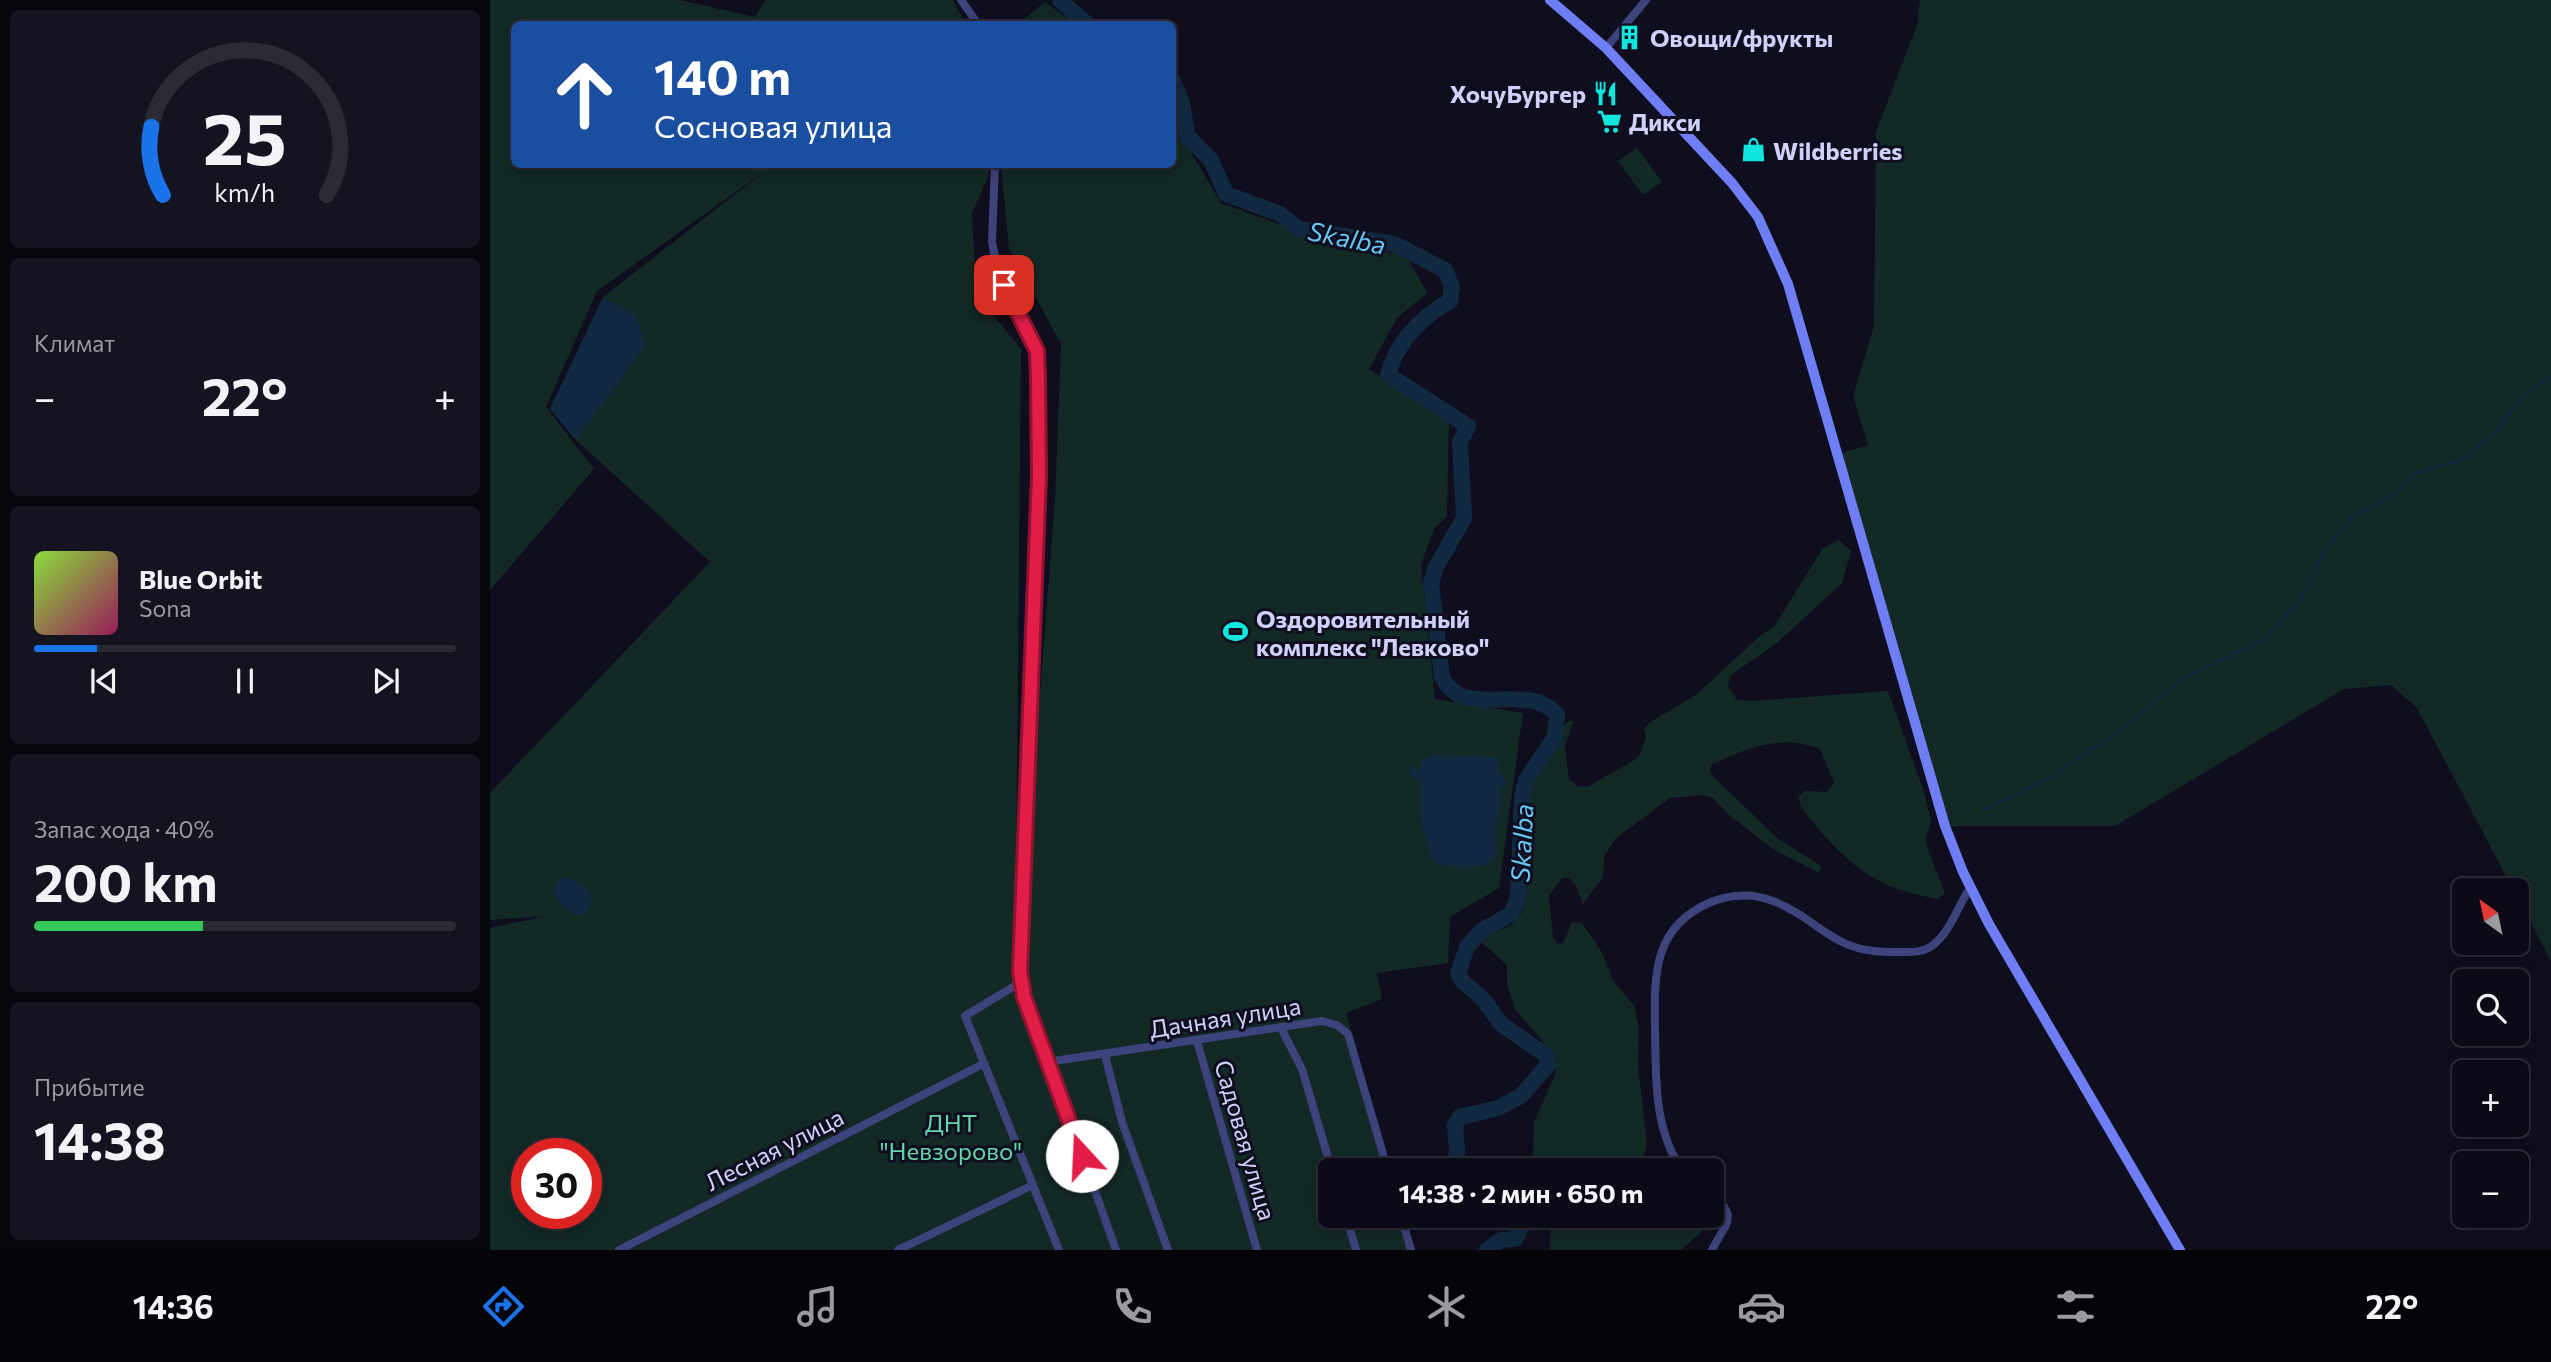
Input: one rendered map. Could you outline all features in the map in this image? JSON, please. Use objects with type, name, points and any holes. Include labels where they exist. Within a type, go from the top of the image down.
[{"type":"street","points":[[961,0],[976,21]]},
{"type":"street","points":[[1550,0],[1606,48],[1732,183],[1758,217],[1788,284],[1945,826],[1970,888],[2180,1250]]},
{"type":"street","points":[[1606,48],[1646,0]]},
{"type":"street","points":[[995,168],[992,242],[996,263],[1037,351],[1038,376],[1039,476],[1021,982],[1047,1062],[1116,1250]]},
{"type":"street","points":[[1677,1158],[1662,1127],[1655,1013],[1662,948],[1670,931],[1682,917],[1718,899],[1748,895],[1776,902],[1826,935],[1851,947],[1883,952],[1923,951],[1940,941],[1970,888]]},
{"type":"street","points":[[1021,982],[965,1017],[1059,1250]]},
{"type":"street","name":"Дачная улица","points":[[1047,1062],[1322,1021],[1337,1025],[1348,1034],[1384,1158]]},
{"type":"street","points":[[1281,1028],[1302,1069],[1328,1158]]},
{"type":"street","name":"Садовая улица","points":[[1197,1041],[1257,1250]]},
{"type":"street","points":[[1105,1055],[1122,1122],[1168,1250]]},
{"type":"street","name":"Лесная улица","points":[[619,1250],[983,1064]]},
{"type":"street","points":[[898,1250],[1033,1185]]},
{"type":"street","points":[[1712,1250],[1727,1228],[1728,1210],[1724,1206]]},
{"type":"street","points":[[1350,1228],[1356,1250]]},
{"type":"street","points":[[1405,1228],[1411,1250]]},
{"type":"green space","name":"ДНТ \"Невзорово\"","points":[[490,0],[679,0],[755,17],[765,0],[953,0],[964,21],[511,21],[511,168],[988,168],[989,175],[972,213],[976,293],[1021,349],[1015,979],[1018,980],[1055,499],[1061,344],[1009,248],[1001,168],[1176,168],[1176,127],[1221,203],[1279,224],[1407,257],[1427,293],[1397,318],[1369,369],[1449,418],[1447,516],[1434,529],[1421,565],[1435,699],[1523,713],[1499,888],[1450,917],[1448,963],[1377,973],[1382,999],[1346,1013],[1387,1158],[1318,1158],[1318,1228],[1408,1228],[1414,1250],[490,1250],[490,928],[547,916],[490,920],[490,793],[710,562],[576,440],[550,409],[603,297],[765,171],[597,291],[546,407],[594,469],[490,590]]},
{"type":"green space","points":[[1920,0],[2551,0],[2551,961],[2529,919],[2529,878],[2507,878],[2417,708],[2391,685],[2344,689],[2115,826],[1945,826],[1836,455],[1868,445],[1853,396],[1874,326],[1876,132],[1917,25]]},
{"type":"green space","points":[[1045,2],[1072,21],[1022,21]]},
{"type":"green space","points":[[1637,148],[1662,182],[1643,195],[1618,161]]},
{"type":"green space","points":[[1839,540],[1851,551],[1842,583],[1777,643],[1731,675],[1728,686],[1737,700],[1751,701],[1888,691],[1924,792],[1931,821],[1926,838],[1928,850],[1945,893],[1938,899],[1887,885],[1860,869],[1822,833],[1805,812],[1798,797],[1805,791],[1827,792],[1834,782],[1820,749],[1778,743],[1752,748],[1712,764],[1710,770],[1714,777],[1778,839],[1821,866],[1819,873],[1773,849],[1729,815],[1713,798],[1701,795],[1670,798],[1615,839],[1604,857],[1603,877],[1583,904],[1575,884],[1570,878],[1562,878],[1549,896],[1553,936],[1557,944],[1563,943],[1572,922],[1582,923],[1601,951],[1614,982],[1634,1006],[1639,1028],[1638,1064],[1647,1145],[1643,1158],[1533,1158],[1534,1122],[1556,1073],[1555,1056],[1515,1009],[1507,983],[1507,965],[1481,942],[1482,936],[1512,924],[1520,915],[1525,901],[1528,806],[1532,784],[1551,757],[1566,722],[1574,720],[1565,746],[1569,779],[1577,786],[1587,787],[1638,758],[1646,738],[1644,729],[1649,723],[1697,694],[1761,635],[1774,627],[1823,548]]},
{"type":"green space","points":[[1551,1228],[1706,1228],[1681,1250],[1549,1250]]},
{"type":"water","points":[[603,297],[636,316],[646,345],[576,440],[550,409]]},
{"type":"water","points":[[1434,755],[1500,757],[1497,771],[1507,781],[1500,791],[1502,800],[1495,831],[1497,856],[1488,864],[1465,869],[1437,864],[1432,860],[1422,827],[1420,782],[1410,774],[1409,764],[1420,772],[1422,760]]},
{"type":"water","points":[[564,877],[587,889],[591,901],[586,916],[569,910],[556,897],[554,885]]},
{"type":"waterway","name":"Skalba","points":[[1060,0],[1084,21]]},
{"type":"waterway","name":"Skalba","points":[[1176,89],[1183,106],[1187,136],[1211,160],[1226,194],[1280,214],[1299,229],[1394,244],[1445,270],[1452,287],[1450,301],[1429,315],[1404,341],[1388,375],[1468,426],[1460,442],[1464,518],[1436,567],[1431,583],[1442,677],[1452,690],[1466,697],[1481,700],[1530,700],[1545,705],[1557,715],[1555,737],[1526,780],[1522,797],[1518,898],[1511,914],[1481,931],[1467,947],[1458,973],[1462,981],[1483,999],[1501,1024],[1546,1055],[1548,1065],[1521,1096],[1498,1108],[1460,1117],[1455,1125],[1456,1158]]},
{"type":"waterway","points":[[1983,810],[2035,786],[2114,735],[2184,678],[2262,641],[2300,601],[2324,551],[2353,516],[2396,494],[2415,473],[2462,460],[2495,432],[2523,396],[2551,376]]},
{"type":"waterway","name":"Skalba","points":[[1487,1250],[1501,1240],[1515,1239],[1521,1228]]},
{"type":"place","name":"Овощи/фрукты","points":[[1630,37]]},
{"type":"place","name":"ХочуБургер","points":[[1606,93]]},
{"type":"place","name":"Дикси","points":[[1609,121]]},
{"type":"place","name":"Wildberries","points":[[1753,150]]},
{"type":"place","name":"Оздоровительный комплекс \"Левково\"","points":[[1236,632]]},
{"type":"route","points":[[1004,285],[1037,351],[1038,376],[1039,476],[1023,827],[1020,971],[1024,997],[1082,1156]]}]
